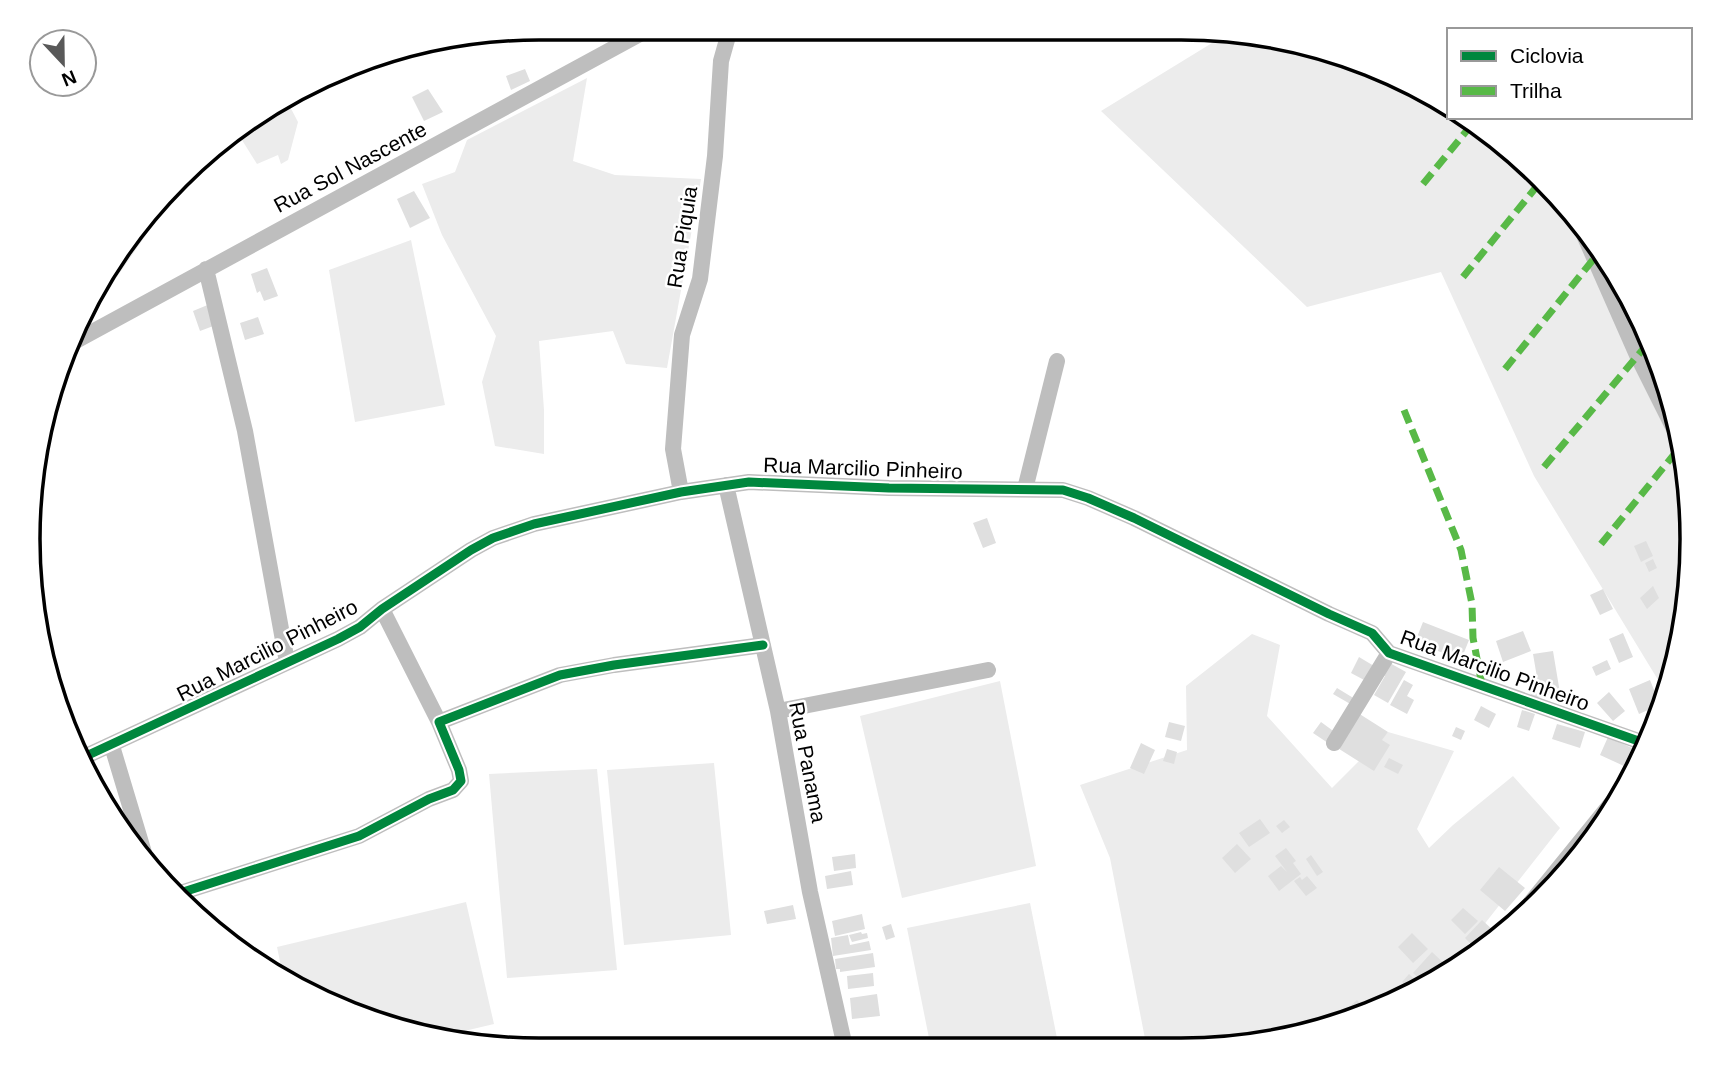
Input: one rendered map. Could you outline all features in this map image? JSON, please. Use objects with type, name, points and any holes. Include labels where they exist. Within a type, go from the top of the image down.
[{"type":"street","name":"Rua Sol Nascente","points":[[83,337],[629,40]]},
{"type":"street","name":"Rua Piquia","points":[[681,492],[673,449],[681,335],[700,279],[715,156],[721,61],[727,40]]},
{"type":"street","points":[[1596,262],[1660,402]]},
{"type":"street","points":[[206,269],[245,431],[287,662]]},
{"type":"street","points":[[1025,489],[1057,361]]},
{"type":"street","name":"Rua Marcilio Pinheiro","points":[[90,755],[349,633],[471,550],[513,530],[681,492],[749,482],[889,488],[1063,490],[1134,518],[1372,633],[1390,653],[1637,740]]},
{"type":"street","name":"Rua Panama","points":[[726,485],[778,711],[810,892],[843,1038]]},
{"type":"street","points":[[185,891],[359,836],[429,799],[453,790],[461,781],[439,722],[382,609]]},
{"type":"street","points":[[439,722],[561,675],[614,665],[763,645]]},
{"type":"street","points":[[1334,743],[1390,653]]},
{"type":"street","points":[[778,711],[988,670]]},
{"type":"street","points":[[112,746],[140,838]]},
{"type":"shaded area","points":[[1215,41],[1278,50],[1341,67],[1402,92],[1485,143],[1534,186],[1577,235],[1613,290],[1642,348],[1663,410],[1675,474],[1680,539],[1675,604],[1659,681],[1534,476],[1441,272],[1307,307],[1101,111]]},
{"type":"shaded area","points":[[587,78],[573,161],[615,175],[701,179],[667,368],[626,364],[613,331],[539,341],[544,454],[495,446],[482,382],[496,336],[442,235],[422,184],[455,172],[467,140]]},
{"type":"shaded area","points":[[290,107],[298,122],[288,160],[281,164],[278,155],[257,164],[241,139]]},
{"type":"shaded area","points":[[146,231],[146,235],[112,284],[124,262]]},
{"type":"shaded area","points":[[411,240],[445,405],[355,422],[329,270]]},
{"type":"shaded area","points":[[1252,634],[1280,645],[1267,716],[1332,788],[1388,732],[1454,751],[1417,829],[1429,848],[1513,776],[1560,828],[1465,949],[1402,986],[1341,1011],[1278,1028],[1214,1037],[1145,1038],[1110,858],[1080,785],[1187,750],[1186,686]]},
{"type":"shaded area","points":[[1000,681],[1036,866],[902,898],[860,716]]},
{"type":"shaded area","points":[[714,763],[731,935],[624,945],[607,770]]},
{"type":"shaded area","points":[[597,769],[617,970],[507,978],[489,774]]},
{"type":"shaded area","points":[[466,902],[494,1024],[463,1031],[442,1028],[410,1021],[348,1000],[281,965],[277,947]]},
{"type":"shaded area","points":[[1030,903],[1057,1038],[929,1038],[907,928]]},
{"type":"building","points":[[525,69],[530,81],[511,90],[506,76]]},
{"type":"building","points":[[428,89],[443,112],[424,121],[412,97]]},
{"type":"building","points":[[414,191],[430,218],[410,228],[397,199]]},
{"type":"building","points":[[267,268],[278,296],[264,301],[260,291],[257,293],[251,274]]},
{"type":"building","points":[[210,304],[216,325],[200,331],[193,311]]},
{"type":"building","points":[[258,317],[264,334],[245,340],[240,323]]},
{"type":"building","points":[[987,518],[996,543],[983,548],[973,523]]},
{"type":"building","points":[[1646,541],[1653,556],[1641,562],[1634,546]]},
{"type":"building","points":[[1653,559],[1657,568],[1649,572],[1645,563]]},
{"type":"building","points":[[1653,586],[1659,598],[1647,609],[1640,598]]},
{"type":"building","points":[[1603,589],[1613,609],[1600,615],[1590,595]]},
{"type":"building","points":[[1423,622],[1469,640],[1461,660],[1415,642]]},
{"type":"building","points":[[1523,631],[1531,651],[1503,662],[1496,641]]},
{"type":"building","points":[[1623,633],[1633,657],[1619,663],[1609,639]]},
{"type":"building","points":[[1553,651],[1560,693],[1532,699],[1530,691],[1539,689],[1533,654]]},
{"type":"building","points":[[1359,657],[1374,666],[1366,681],[1351,673]]},
{"type":"building","points":[[1607,660],[1611,669],[1596,676],[1592,667]]},
{"type":"building","points":[[1388,662],[1406,672],[1388,703],[1374,695],[1385,676],[1381,674]]},
{"type":"building","points":[[1404,680],[1413,685],[1407,696],[1414,700],[1407,714],[1390,705]]},
{"type":"building","points":[[1650,680],[1655,693],[1649,711],[1639,714],[1629,689]]},
{"type":"building","points":[[1337,688],[1355,699],[1352,705],[1333,694]]},
{"type":"building","points":[[1609,692],[1625,711],[1613,721],[1597,703]]},
{"type":"building","points":[[1481,706],[1496,714],[1489,728],[1474,720]]},
{"type":"building","points":[[1522,710],[1535,714],[1529,731],[1517,727]]},
{"type":"building","points":[[1358,713],[1388,732],[1382,740],[1390,745],[1374,771],[1336,747]]},
{"type":"building","points":[[1169,722],[1185,726],[1181,741],[1165,737]]},
{"type":"building","points":[[1321,722],[1336,733],[1328,743],[1313,733]]},
{"type":"building","points":[[1557,724],[1585,732],[1580,748],[1552,739]]},
{"type":"building","points":[[1456,727],[1465,731],[1461,740],[1452,736]]},
{"type":"building","points":[[1608,737],[1632,748],[1624,766],[1600,755]]},
{"type":"building","points":[[1141,743],[1155,750],[1144,774],[1130,768]]},
{"type":"building","points":[[1167,749],[1177,752],[1174,764],[1163,761]]},
{"type":"building","points":[[1389,758],[1403,765],[1398,774],[1384,767]]},
{"type":"building","points":[[1260,819],[1270,833],[1249,847],[1239,833]]},
{"type":"building","points":[[1284,820],[1290,827],[1282,833],[1276,826]]},
{"type":"building","points":[[1237,844],[1251,859],[1235,873],[1222,858]]},
{"type":"building","points":[[1286,848],[1296,861],[1293,863],[1301,874],[1279,891],[1268,876],[1281,866],[1287,872],[1275,856]]},
{"type":"building","points":[[855,854],[856,868],[834,871],[832,857]]},
{"type":"building","points":[[1311,855],[1323,872],[1317,876],[1306,859]]},
{"type":"building","points":[[1499,867],[1525,888],[1505,911],[1480,890]]},
{"type":"building","points":[[851,871],[853,885],[827,889],[825,876]]},
{"type":"building","points":[[1307,876],[1317,888],[1306,896],[1294,881]]},
{"type":"building","points":[[793,905],[796,919],[767,924],[764,911]]},
{"type":"building","points":[[1463,908],[1478,921],[1465,934],[1451,920]]},
{"type":"building","points":[[862,914],[865,929],[835,936],[832,921]]},
{"type":"building","points":[[1482,920],[1492,929],[1472,944],[1465,938]]},
{"type":"building","points":[[891,924],[895,937],[886,940],[882,927]]},
{"type":"building","points":[[867,933],[868,938],[852,942],[849,935]]},
{"type":"building","points":[[1412,933],[1428,949],[1413,963],[1398,947]]},
{"type":"building","points":[[848,935],[850,945],[869,941],[871,950],[833,956],[831,938]]},
{"type":"building","points":[[1432,952],[1443,963],[1418,977],[1413,973]]},
{"type":"building","points":[[873,953],[875,967],[840,972],[840,969],[836,969],[835,959]]},
{"type":"building","points":[[873,973],[874,986],[848,989],[847,976]]},
{"type":"building","points":[[1409,974],[1415,979],[1405,985],[1402,982]]},
{"type":"building","points":[[877,994],[880,1016],[852,1019],[850,998]]},
{"type":"building","points":[[1357,1000],[1361,1004],[1348,1009]]},
{"type":"marked path","points":[[1423,184],[1467,130]]},
{"type":"marked path","points":[[1463,277],[1536,188]]},
{"type":"marked path","points":[[1505,369],[1594,259]]},
{"type":"marked path","points":[[1544,467],[1643,350]]},
{"type":"marked path","points":[[1404,410],[1461,550],[1472,604],[1473,638],[1482,685]]},
{"type":"marked path","points":[[1601,544],[1672,457]]},
{"type":"cycle path","points":[[89,754],[338,639],[493,538],[534,524],[681,492],[749,482],[889,488],[1063,490],[1134,518],[1372,633],[1389,653],[1637,741]]},
{"type":"cycle path","points":[[185,891],[359,836],[429,799],[453,790],[461,781],[459,770],[439,722],[560,675],[763,645]]}]
